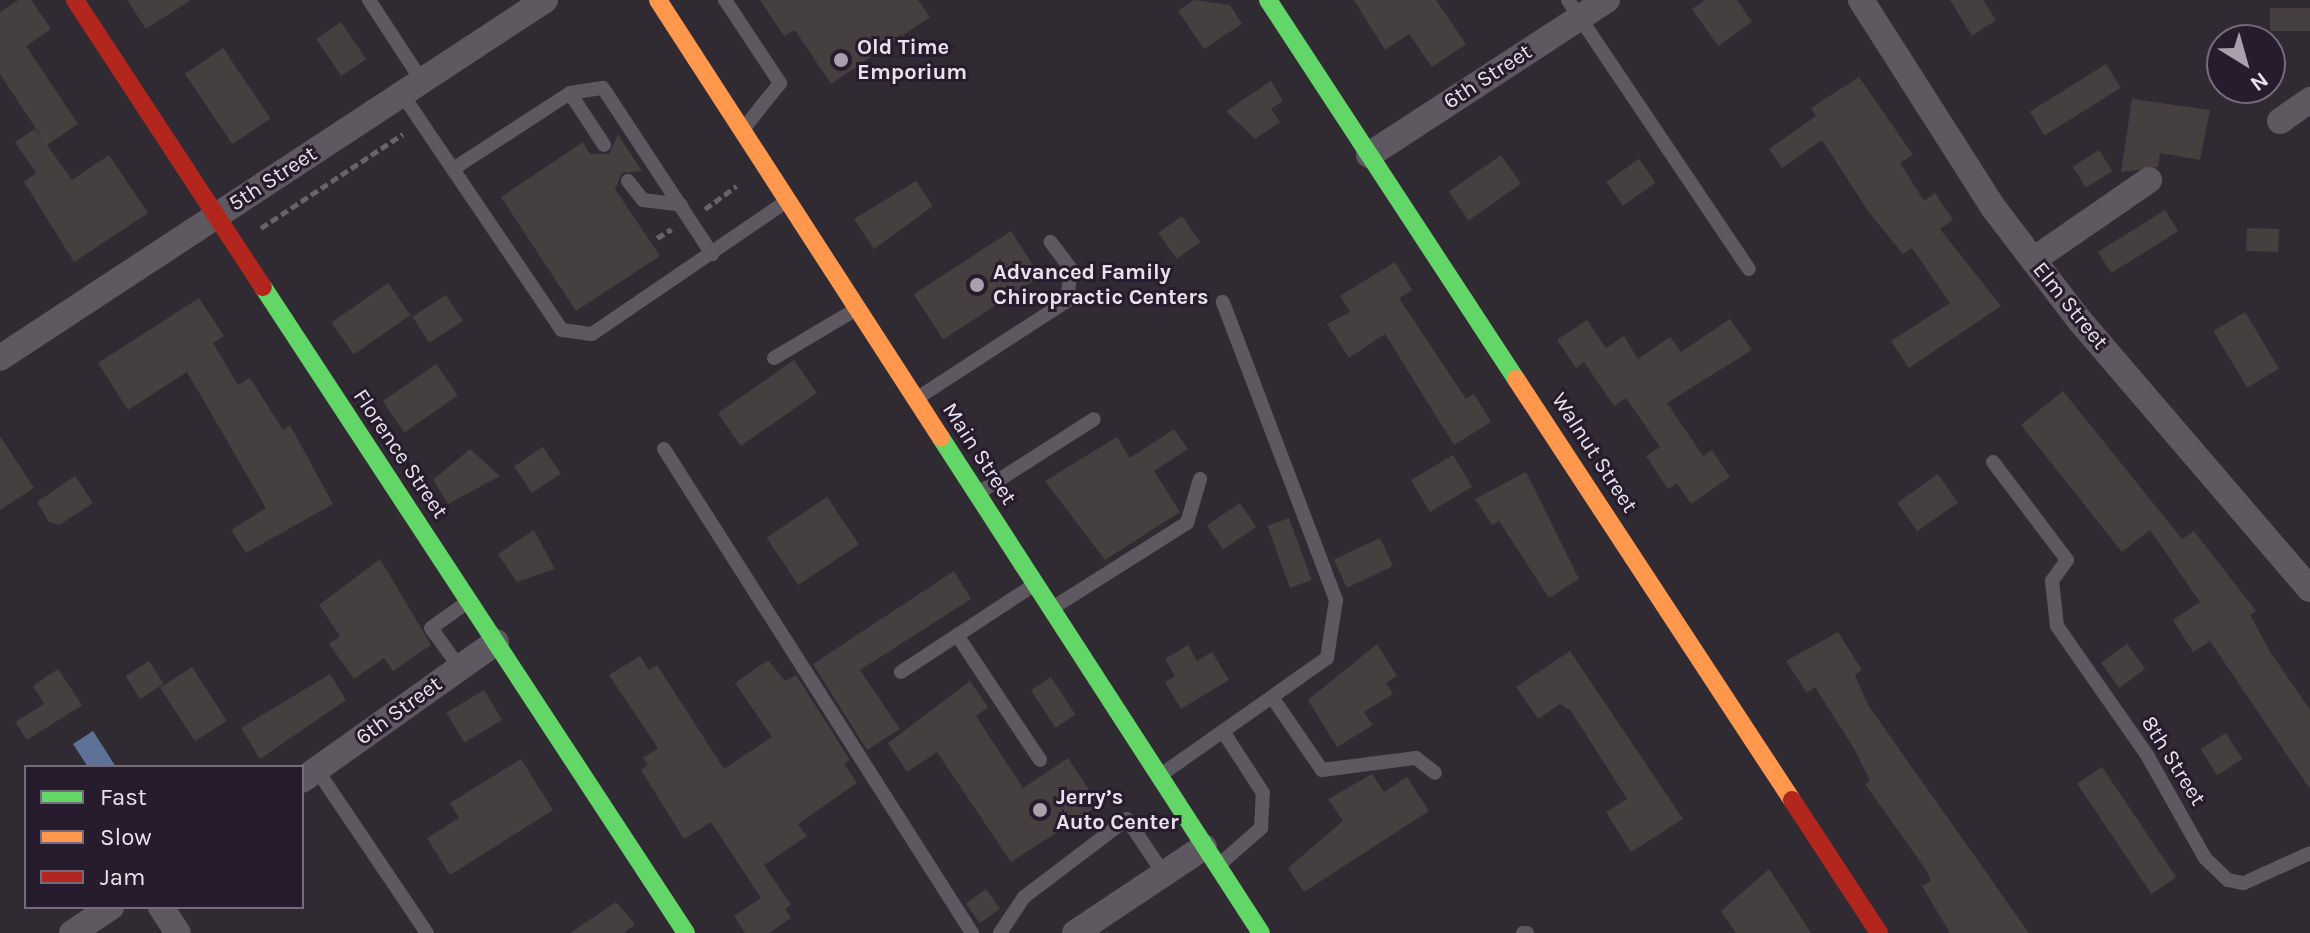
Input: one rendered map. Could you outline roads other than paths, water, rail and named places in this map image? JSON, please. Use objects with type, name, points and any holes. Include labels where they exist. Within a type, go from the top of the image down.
[{"type":"street","name":"Florence Street","points":[[75,0],[686,933]]},
{"type":"street","name":"5th Street","points":[[0,358],[545,0]]},
{"type":"street","name":"Main Street","points":[[658,0],[1261,933]]},
{"type":"street","name":"Walnut Street","points":[[1268,0],[1879,933]]},
{"type":"street","name":"6th Street","points":[[1369,155],[1574,9],[1607,0]]},
{"type":"street","name":"Elm Street","points":[[1861,0],[2033,260],[2310,589]]},
{"type":"street","points":[[2280,121],[2310,100]]},
{"type":"street","points":[[2033,260],[2149,180]]},
{"type":"street","name":"6th Street","points":[[310,775],[496,642]]},
{"type":"street","points":[[1075,933],[1164,874],[1211,857]]},
{"type":"street","points":[[72,933],[108,909]]},
{"type":"street","points":[[162,909],[178,933]]},
{"type":"lane","points":[[369,0],[453,169],[562,330],[592,334],[787,201]]},
{"type":"lane","points":[[725,0],[780,83],[742,131]]},
{"type":"lane","points":[[1574,9],[1749,269]]},
{"type":"lane","points":[[453,169],[570,93],[603,88],[712,254]]},
{"type":"lane","points":[[570,93],[604,145]]},
{"type":"lane","points":[[628,181],[643,200],[681,205]]},
{"type":"lane","points":[[915,400],[1067,301],[1071,269],[1051,242]]},
{"type":"lane","points":[[1158,776],[1274,700],[1327,658],[1336,600],[1223,302]]},
{"type":"lane","points":[[774,358],[857,308]]},
{"type":"lane","points":[[977,494],[1094,419]]},
{"type":"lane","points":[[664,449],[972,933]]},
{"type":"lane","name":"8th Street","points":[[1993,462],[2067,560],[2052,581],[2057,626],[2147,755],[2205,858],[2228,880],[2244,883],[2310,853]]},
{"type":"lane","points":[[1051,609],[1187,523],[1200,479]]},
{"type":"lane","points":[[901,672],[1035,585]]},
{"type":"lane","points":[[460,668],[431,628],[469,601]]},
{"type":"lane","points":[[957,635],[1040,760]]},
{"type":"lane","points":[[1274,700],[1322,770],[1416,758],[1435,773]]},
{"type":"lane","points":[[1211,857],[1261,828],[1263,793],[1224,733]]},
{"type":"lane","points":[[310,775],[427,933]]},
{"type":"lane","points":[[1000,933],[1024,897],[1127,819],[1164,874]]},
{"type":"water","points":[[93,731],[115,765],[87,765],[73,744]]},
{"type":"place","name":"Old Time Emporium","points":[[841,60]]},
{"type":"place","name":"Advanced Family Chiropractic Centers","points":[[977,285]]},
{"type":"place","name":"Jerry’s Auto Center","points":[[1040,810]]}]
